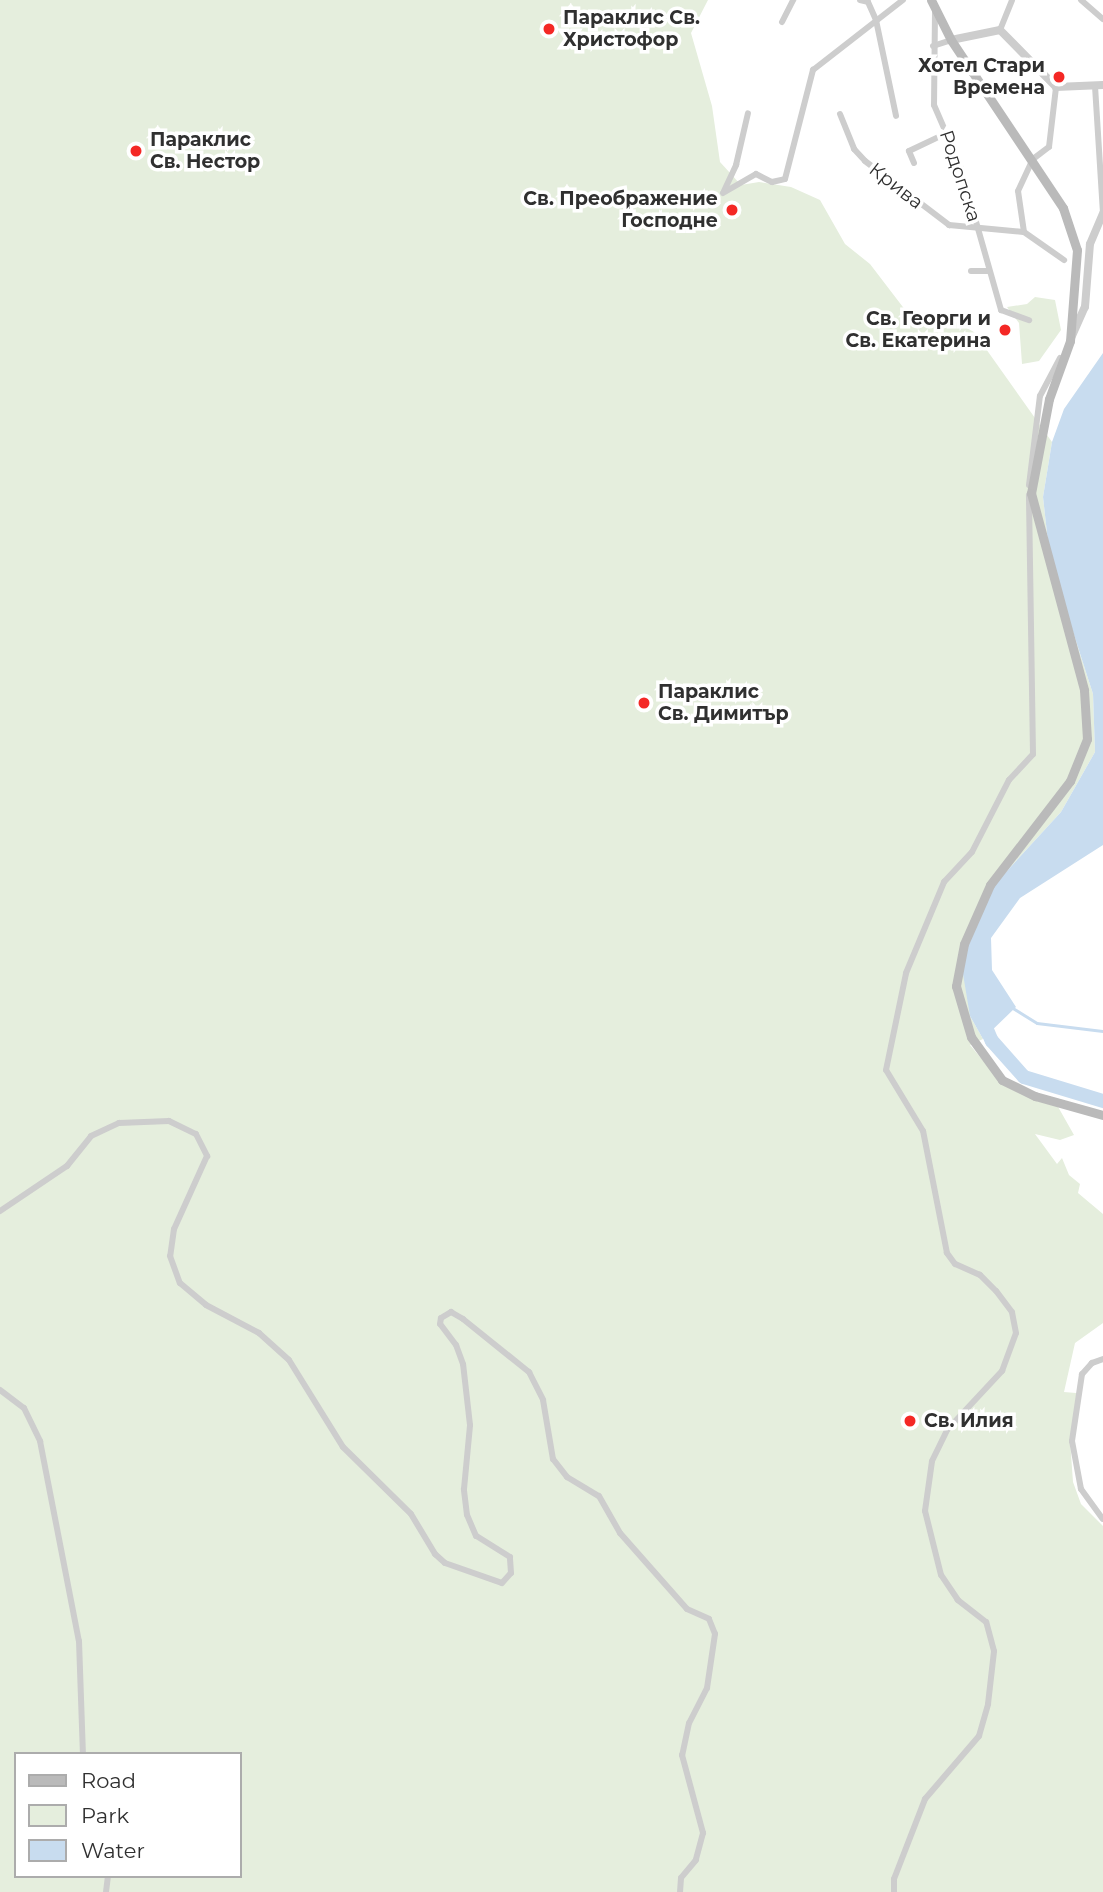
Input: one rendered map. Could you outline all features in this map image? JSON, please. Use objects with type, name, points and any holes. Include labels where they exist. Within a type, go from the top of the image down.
[{"type":"main road","points":[[931,0],[951,40],[1033,159],[1063,208],[1076,241],[1076,298],[1070,341],[1049,399],[1031,493],[1084,690],[1087,739],[1070,781],[990,885],[964,944],[956,986],[971,1037],[1002,1080],[1035,1096],[1103,1115]]},
{"type":"street","points":[[782,22],[793,0]]},
{"type":"street","points":[[748,113],[736,165],[723,193],[756,174],[772,182],[785,179],[813,71],[903,0]]},
{"type":"street","points":[[1000,30],[1012,0]]},
{"type":"street","points":[[1081,0],[1103,19]]},
{"type":"street","points":[[865,1],[876,20],[896,116]]},
{"type":"street","name":"Родопска","points":[[935,11],[934,105],[948,132],[996,299],[1001,310],[1030,320]]},
{"type":"street","points":[[933,46],[1000,30]]},
{"type":"street","points":[[894,1892],[894,1879],[925,1799],[979,1735],[988,1704],[993,1651],[986,1622],[958,1600],[942,1575],[925,1511],[932,1461],[947,1430],[1002,1370],[1011,1356],[1016,1333],[1012,1312],[996,1291],[979,1275],[955,1264],[947,1253],[923,1132],[886,1070],[906,973],[944,881],[976,845],[1009,780],[1033,754],[1030,462],[1040,396],[1085,307],[1090,244],[1103,213],[1099,85],[1056,87],[1000,30]]},
{"type":"street","points":[[1056,87],[1049,147],[1033,159],[1018,191],[1024,232],[1064,260]]},
{"type":"street","name":"Крива","points":[[840,114],[854,149],[865,161],[949,225],[976,225],[1024,232]]},
{"type":"street","points":[[914,163],[909,151],[948,132]]},
{"type":"street","points":[[971,271],[989,271]]},
{"type":"street","points":[[0,1211],[67,1166],[91,1136],[119,1123],[169,1121],[196,1134],[207,1156],[174,1229],[170,1256],[180,1283],[206,1305],[260,1333],[289,1360],[343,1447],[411,1514],[435,1554],[445,1563],[502,1583],[509,1578],[510,1557],[476,1536],[467,1515],[464,1489],[470,1425],[464,1364],[456,1345],[440,1324],[442,1318],[451,1312],[463,1318],[529,1372],[542,1400],[552,1460],[567,1477],[599,1496],[620,1533],[687,1609],[709,1619],[715,1634],[707,1688],[689,1723],[682,1755],[703,1833],[695,1860],[681,1878],[680,1892]]},
{"type":"street","points":[[1103,1359],[1093,1363],[1082,1374],[1072,1440],[1081,1489],[1103,1519]]},
{"type":"street","points":[[0,1390],[24,1408],[40,1440],[79,1641],[83,1752]]},
{"type":"green space","points":[[0,0],[708,0],[691,33],[712,106],[720,162],[741,185],[759,182],[791,187],[820,200],[845,244],[870,264],[909,315],[941,314],[974,332],[1052,442],[1043,497],[1050,560],[1093,694],[1095,752],[1061,812],[995,884],[970,1016],[983,1039],[970,1045],[1000,1081],[1057,1105],[1074,1135],[1060,1140],[1035,1134],[1057,1164],[1062,1158],[1069,1175],[1080,1184],[1078,1193],[1103,1214],[1103,1323],[1075,1343],[1064,1392],[1076,1393],[1077,1401],[1070,1440],[1073,1482],[1081,1504],[1103,1526],[1103,1892],[0,1892]]},
{"type":"green space","points":[[1035,297],[1055,300],[1061,330],[1039,361],[1022,364],[1019,323],[1007,307],[1027,304]]},
{"type":"water","points":[[1103,353],[1103,845],[1020,898],[991,938],[992,970],[1016,1007],[983,1039],[970,1016],[961,962],[971,930],[995,884],[1061,812],[1095,752],[1093,694],[1050,560],[1043,497],[1052,442],[1064,409]]},
{"type":"waterway","points":[[1013,1008],[1037,1023],[1103,1031]]},
{"type":"waterway","points":[[982,1018],[992,1041],[1024,1077],[1103,1101]]},
{"type":"place","name":"Параклис Св. Христофор","points":[[549,29]]},
{"type":"place","name":"Хотел Стари Времена","points":[[1059,77]]},
{"type":"place","name":"Параклис Св. Нестор","points":[[136,151]]},
{"type":"place","name":"Св. Преображение Господне","points":[[732,210]]},
{"type":"place","name":"Св. Георги и Св. Екатерина","points":[[1005,330]]},
{"type":"place","name":"Параклис Св. Димитър","points":[[644,703]]},
{"type":"place","name":"Св. Илия","points":[[910,1421]]}]
